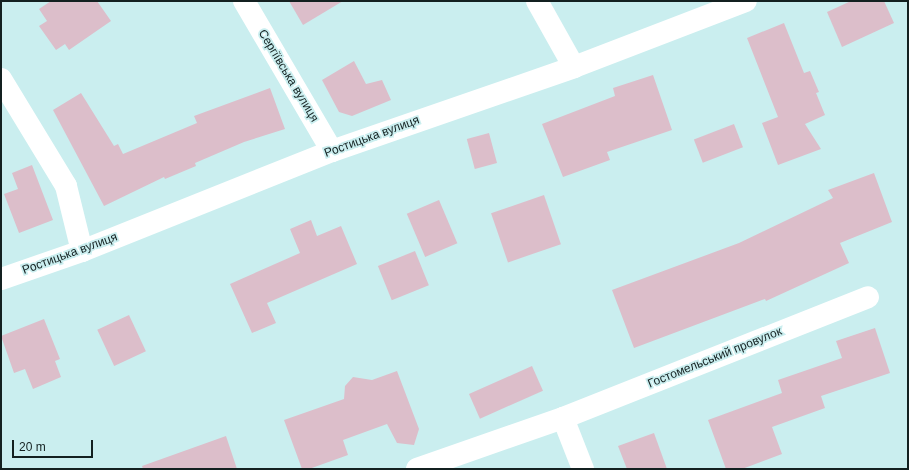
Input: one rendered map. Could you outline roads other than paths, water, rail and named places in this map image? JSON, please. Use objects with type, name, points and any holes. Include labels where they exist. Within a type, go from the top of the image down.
[{"type":"street","name":"Сергіївська вулиця","points":[[244,1],[332,151]]},
{"type":"street","points":[[537,1],[574,66]]},
{"type":"street","name":"Ростицька вулиця","points":[[1,279],[82,251],[332,151],[574,66],[746,1]]},
{"type":"street","points":[[1,79],[66,186],[82,251]]},
{"type":"street","name":"Гостомельський провулок","points":[[417,469],[563,418],[868,297]]},
{"type":"street","points":[[563,418],[583,469]]}]
